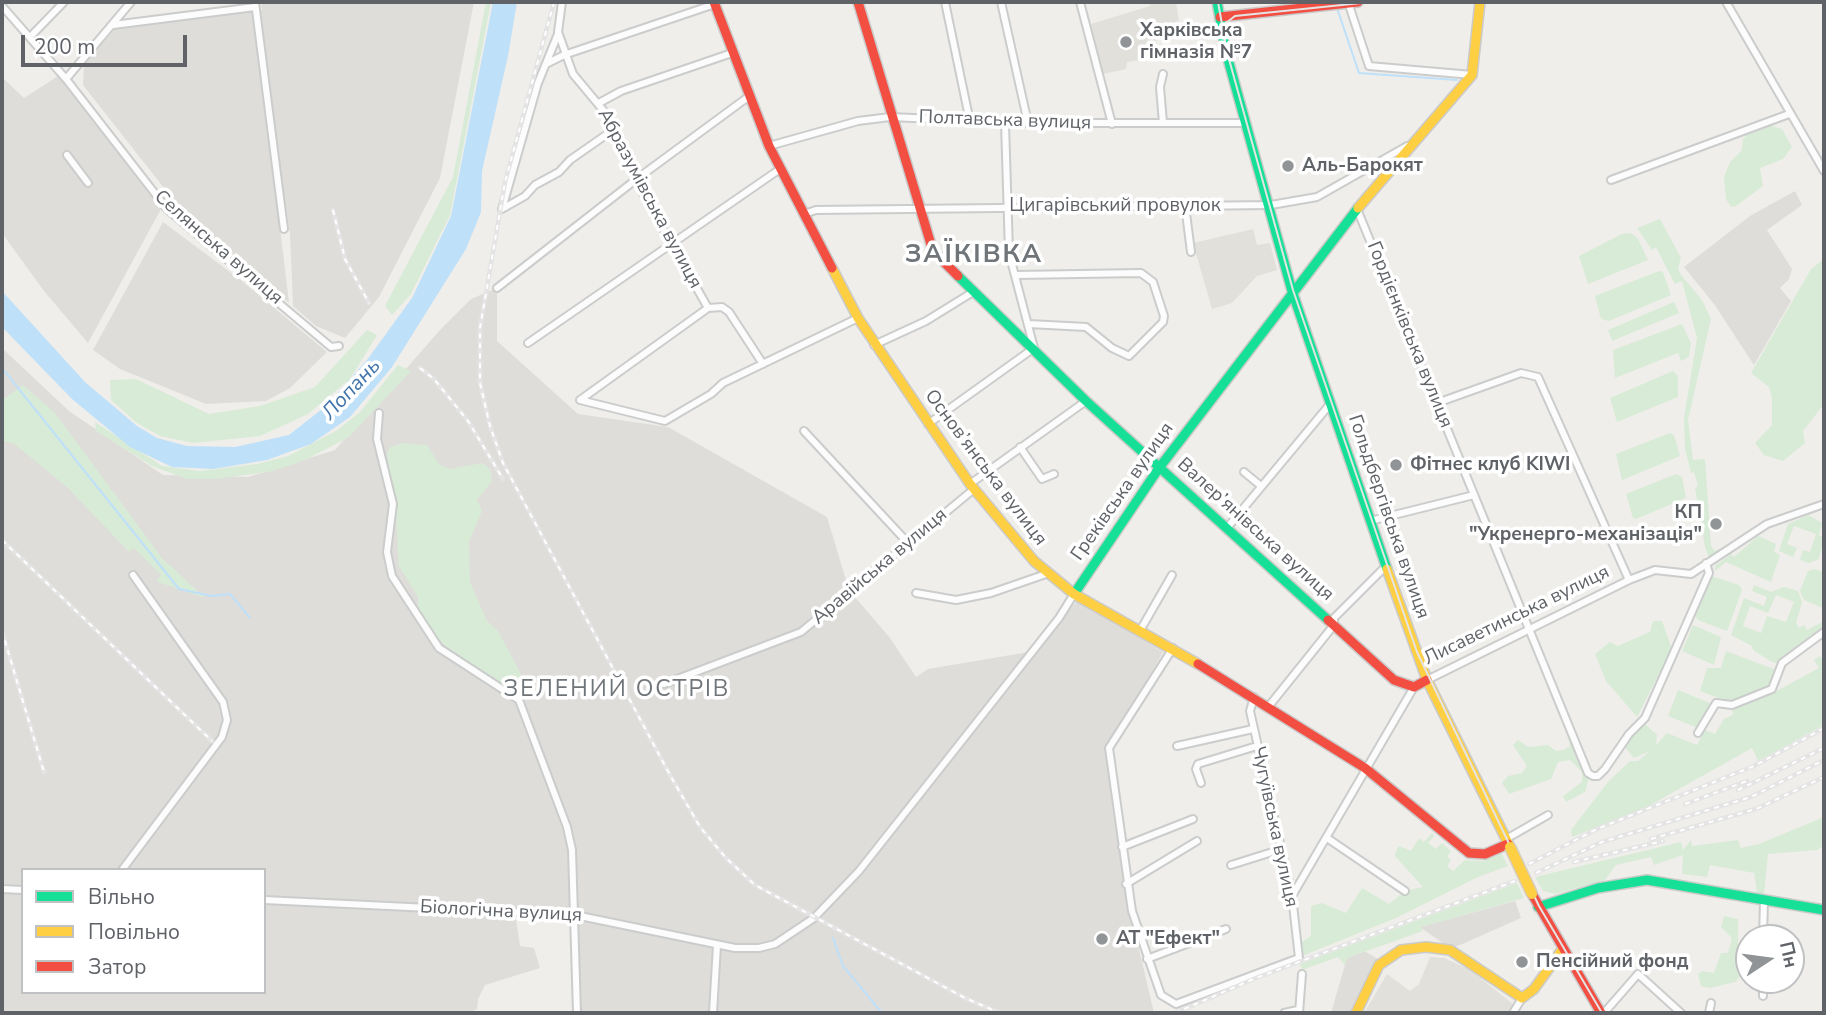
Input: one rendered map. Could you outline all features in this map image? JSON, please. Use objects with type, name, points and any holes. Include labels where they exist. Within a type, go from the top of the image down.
[{"type":"street","points":[[31,36],[64,2]]},
{"type":"street","points":[[66,79],[131,2]]},
{"type":"street","points":[[562,2],[558,32],[506,187],[502,209],[559,172],[570,160],[613,130]]},
{"type":"street","name":"Валер’янівська вулиця","points":[[861,2],[890,117],[933,251],[1086,401],[1394,680],[1414,687]]},
{"type":"street","points":[[945,2],[970,122]]},
{"type":"street","points":[[1001,2],[1028,124]]},
{"type":"street","points":[[1080,2],[1112,124]]},
{"type":"street","name":"Гольдбергівська вулиця","points":[[1217,2],[1245,123],[1293,291],[1370,521],[1427,680],[1538,907],[1603,1013]]},
{"type":"street","points":[[1220,17],[1352,2],[1369,66],[1472,75],[1480,2]]},
{"type":"street","points":[[1727,2],[1824,171]]},
{"type":"street","points":[[546,64],[564,55],[714,3]]},
{"type":"street","name":"Основ’янська вулиця","points":[[714,3],[769,146],[858,318],[972,486],[1046,574],[1074,594],[1141,629],[1269,706],[1365,768],[1469,853],[1485,854],[1508,843]]},
{"type":"street","points":[[113,25],[255,4],[284,229]]},
{"type":"street","name":"Селянська вулиця","points":[[2,6],[66,79],[167,209],[331,346],[340,346]]},
{"type":"street","name":"Абразумівська вулиця","points":[[558,32],[564,55],[584,91],[599,103],[638,178],[640,188],[673,243],[680,263],[708,308],[722,307],[729,312],[763,364]]},
{"type":"street","points":[[599,103],[621,91],[732,53]]},
{"type":"street","points":[[1163,74],[1160,87],[1163,123]]},
{"type":"street","name":"Греківська вулиця","points":[[735,948],[767,947],[799,931],[859,871],[1059,618],[1160,468],[1293,291],[1411,143],[1472,75]]},
{"type":"street","points":[[497,288],[638,178],[748,97]]},
{"type":"street","points":[[1611,180],[1789,114]]},
{"type":"street","name":"Полтавська вулиця","points":[[769,146],[858,121],[890,117],[1028,124],[1245,123]]},
{"type":"street","points":[[928,424],[1034,348],[1017,275],[1009,253],[1004,122]]},
{"type":"street","name":"Цигарівський провулок","points":[[804,214],[816,210],[919,208],[1268,205],[1317,197],[1411,143]]},
{"type":"street","points":[[67,155],[89,183]]},
{"type":"street","points":[[528,344],[780,169]]},
{"type":"street","points":[[1185,205],[1191,252]]},
{"type":"street","name":"Гордієнківська вулиця","points":[[1357,209],[1588,773],[1598,776],[1645,718],[1709,573],[1706,563]]},
{"type":"street","points":[[1017,275],[1141,272],[1153,282],[1164,316],[1163,322],[1129,356],[1112,348],[1086,327],[1029,324]]},
{"type":"street","points":[[874,345],[926,321],[973,292]]},
{"type":"street","points":[[708,308],[580,400],[660,422],[711,394],[723,383],[858,318]]},
{"type":"street","points":[[1437,403],[1521,373],[1538,377],[1629,580]]},
{"type":"street","name":"Аравійська вулиця","points":[[664,684],[801,632],[909,544],[972,486],[1020,447],[1086,401]]},
{"type":"street","points":[[1227,528],[1331,403]]},
{"type":"street","points":[[379,413],[377,439],[393,504],[387,552],[392,576],[439,648],[514,696],[524,707],[572,841],[578,1013]]},
{"type":"street","points":[[804,431],[909,544]]},
{"type":"street","points":[[1020,447],[1042,479],[1054,474]]},
{"type":"street","points":[[1244,472],[1261,486]]},
{"type":"street","points":[[1370,521],[1474,495]]},
{"type":"street","name":"Лисаветинська вулиця","points":[[1292,896],[1414,687],[1629,580],[1655,570],[1692,574],[1767,524],[1824,504]]},
{"type":"street","points":[[1269,706],[1334,625],[1334,618],[1386,566]]},
{"type":"street","points":[[916,593],[956,600],[991,593],[1046,574]]},
{"type":"street","points":[[124,868],[222,737],[228,720],[223,702],[133,575]]},
{"type":"street","points":[[1141,629],[1172,575]]},
{"type":"street","points":[[1698,733],[1716,703],[1732,705],[1772,689],[1782,663],[1824,632]]},
{"type":"street","points":[[1173,648],[1109,748],[1126,884],[1147,959],[1226,929]]},
{"type":"street","name":"Чугуївська вулиця","points":[[1147,959],[1161,995],[1176,1004],[1299,958],[1292,896],[1253,729],[1250,711],[1254,697]]},
{"type":"street","points":[[1177,746],[1253,729]]},
{"type":"street","points":[[1201,783],[1196,769],[1198,764],[1257,746]]},
{"type":"street","points":[[1508,843],[1548,816]]},
{"type":"street","points":[[1122,847],[1193,819]]},
{"type":"street","points":[[1327,838],[1405,891]]},
{"type":"street","points":[[1126,884],[1197,841]]},
{"type":"street","points":[[1231,865],[1282,849]]},
{"type":"street","points":[[1538,907],[1576,894],[1641,880],[1824,911]]},
{"type":"street","points":[[2,889],[21,890]]},
{"type":"street","name":"Біологічна вулиця","points":[[266,900],[575,915],[735,948]]},
{"type":"street","points":[[1763,924],[1764,900]]},
{"type":"street","points":[[713,1013],[718,945]]},
{"type":"street","points":[[1356,1013],[1385,958],[1411,948],[1450,950],[1522,998]]},
{"type":"street","points":[[1513,1013],[1522,998],[1534,989],[1562,950]]},
{"type":"street","points":[[1284,1013],[1299,1012],[1302,974]]},
{"type":"street","points":[[1603,1013],[1638,974],[1681,1013]]},
{"type":"street","points":[[1709,1013],[1711,1003]]},
{"type":"shaded area","points":[[261,2],[474,2],[440,178],[379,297],[345,338],[316,326],[293,306],[290,234],[258,11],[262,10]]},
{"type":"shaded area","name":"Харківська гімназія №7","points":[[1150,2],[1176,2],[1179,21],[1154,26],[1158,57],[1127,62],[1126,69],[1103,74],[1091,24],[1150,6]]},
{"type":"shaded area","points":[[254,9],[289,303],[179,207],[83,85],[84,65],[117,27]]},
{"type":"shaded area","points":[[58,76],[161,209],[88,343],[44,291],[2,233],[2,77],[24,98]]},
{"type":"shaded area","points":[[1795,191],[1802,205],[1767,230],[1792,269],[1789,279],[1780,288],[1791,301],[1754,365],[1714,304],[1684,267],[1750,216]]},
{"type":"shaded area","points":[[163,222],[242,281],[327,352],[290,388],[266,401],[206,404],[120,369],[93,350]]},
{"type":"shaded area","points":[[1253,229],[1257,245],[1270,243],[1277,270],[1257,276],[1232,303],[1212,309],[1193,243]]},
{"type":"shaded area","points":[[497,288],[497,341],[578,414],[668,427],[827,517],[849,590],[890,638],[916,677],[928,669],[1035,651],[1078,600],[1163,652],[1109,749],[1124,885],[1154,1013],[578,1013],[575,915],[515,913],[520,946],[534,948],[540,968],[485,985],[478,999],[477,1009],[468,1013],[2,1013],[2,348],[69,411],[163,475],[248,477],[335,450],[440,330],[471,299]]},
{"type":"shaded area","points":[[1515,901],[1521,918],[1451,949],[1420,927]]},
{"type":"shaded area","points":[[1364,951],[1380,960],[1354,1013],[1331,1013],[1347,958]]},
{"type":"shaded area","points":[[1430,957],[1444,958],[1469,969],[1513,1004],[1509,1013],[1364,1013],[1387,974],[1410,991],[1419,984]]},
{"type":"green space","points":[[486,2],[491,2],[450,215],[411,294],[392,315],[385,306],[453,177]]},
{"type":"green space","points":[[1768,125],[1782,129],[1792,147],[1783,159],[1760,168],[1763,186],[1731,207],[1726,199],[1724,177],[1730,162],[1742,150],[1743,139],[1751,131]]},
{"type":"green space","points":[[1660,219],[1681,258],[1678,268],[1681,275],[1702,300],[1711,319],[1688,420],[1693,460],[1705,459],[1711,546],[1715,551],[1720,548],[1713,556],[1708,556],[1705,547],[1695,488],[1698,486],[1694,472],[1691,473],[1685,449],[1684,418],[1697,338],[1682,281],[1675,284],[1656,247],[1652,250],[1637,228]]},
{"type":"green space","points":[[1631,233],[1638,239],[1648,260],[1588,284],[1579,256],[1622,234]]},
{"type":"green space","points":[[1824,259],[1824,404],[1803,431],[1805,443],[1783,461],[1764,455],[1755,443],[1772,425],[1772,398],[1769,387],[1751,373],[1811,269]]},
{"type":"green space","points":[[1659,271],[1663,272],[1671,295],[1609,321],[1601,319],[1595,296]]},
{"type":"green space","points":[[1674,302],[1679,313],[1612,341],[1608,330]]},
{"type":"green space","points":[[1682,324],[1691,343],[1689,357],[1681,361],[1678,353],[1615,378],[1613,350]]},
{"type":"green space","points":[[367,330],[377,335],[350,379],[308,414],[260,436],[193,443],[160,436],[137,423],[111,400],[110,380],[136,379],[209,414],[260,406],[315,387]]},
{"type":"green space","points":[[398,365],[411,371],[349,437],[305,460],[273,471],[216,479],[187,479],[152,466],[96,431],[95,422],[162,466],[200,471],[257,464],[288,456],[336,431],[360,412]]},
{"type":"green space","points":[[1673,371],[1678,376],[1678,397],[1617,422],[1610,398]]},
{"type":"green space","points":[[23,385],[55,413],[162,558],[205,598],[158,582],[161,575],[134,548],[129,552],[67,487],[13,443],[2,441],[2,400]]},
{"type":"green space","points":[[1670,433],[1674,435],[1680,456],[1622,480],[1616,454]]},
{"type":"green space","points":[[403,443],[427,445],[439,464],[449,469],[483,463],[490,469],[492,481],[477,500],[482,511],[469,542],[470,582],[487,621],[498,631],[521,674],[519,682],[512,688],[504,687],[459,658],[431,633],[418,610],[418,597],[399,566],[395,498],[387,454],[390,447]]},
{"type":"green space","points":[[1676,474],[1682,477],[1686,498],[1633,518],[1626,494]]},
{"type":"green space","points":[[1808,515],[1822,523],[1819,535],[1824,539],[1819,559],[1809,563],[1800,560],[1803,550],[1810,552],[1816,534],[1794,526],[1787,544],[1797,548],[1793,557],[1779,551],[1788,524]]},
{"type":"green space","points":[[1758,536],[1776,544],[1774,552],[1780,555],[1771,582],[1726,562],[1715,571],[1715,566],[1731,554],[1734,557]]},
{"type":"green space","points":[[1814,569],[1824,572],[1823,608],[1804,600],[1800,591],[1808,571]]},
{"type":"green space","points":[[1711,576],[1739,585],[1742,590],[1727,631],[1698,620],[1695,616]]},
{"type":"green space","points":[[1754,585],[1771,592],[1784,587],[1798,591],[1802,602],[1796,623],[1799,628],[1804,625],[1807,630],[1824,621],[1824,629],[1778,664],[1772,662],[1753,650],[1752,646],[1731,635],[1744,598],[1764,606],[1767,597],[1752,591]],"holes":[[[1776,595],[1794,602],[1786,622],[1767,616],[1761,633],[1743,626],[1750,606],[1768,613]]]},
{"type":"green space","points":[[1653,621],[1662,621],[1672,649],[1637,717],[1606,681],[1595,654],[1610,642],[1618,646],[1650,632]]},
{"type":"green space","points":[[1693,625],[1721,637],[1714,665],[1682,651]]},
{"type":"green space","points":[[1726,651],[1776,670],[1769,688],[1732,703],[1700,691],[1707,668],[1721,668]]},
{"type":"green space","points":[[1820,656],[1824,662],[1824,725],[1758,761],[1752,748],[1647,807],[1572,837],[1571,830],[1608,782],[1630,761],[1638,761],[1650,751],[1634,758],[1625,747],[1627,740],[1645,724],[1657,735],[1656,745],[1667,733],[1697,745],[1705,730],[1715,734],[1724,719],[1733,715],[1732,709],[1773,693],[1819,668],[1814,660]]},
{"type":"green space","points":[[1678,690],[1710,703],[1698,728],[1668,716]]},
{"type":"green space","points":[[1568,736],[1576,736],[1591,771],[1585,792],[1566,802],[1563,796],[1582,782],[1582,772],[1570,760],[1558,762],[1551,779],[1509,794],[1502,783],[1508,776],[1522,773],[1527,766],[1513,745],[1518,740],[1528,747],[1548,745],[1556,751],[1570,746]]},
{"type":"green space","points":[[1824,817],[1824,845],[1817,850],[1768,854],[1764,895],[1757,893],[1754,873],[1710,865],[1707,877],[1682,874],[1683,855],[1654,865],[1651,857],[1616,865],[1605,880],[1555,894],[1543,891],[1535,877],[1681,842],[1683,850],[1691,840],[1692,846],[1738,840],[1741,848],[1759,844]]},
{"type":"green space","points":[[1432,833],[1434,836],[1428,843],[1436,849],[1442,843],[1451,851],[1447,857],[1451,860],[1447,866],[1453,871],[1465,860],[1483,861],[1500,851],[1508,866],[1478,877],[1396,918],[1302,956],[1299,944],[1311,936],[1311,906],[1322,903],[1346,913],[1362,888],[1389,904],[1405,891],[1423,887],[1395,856],[1399,846],[1411,851],[1419,838],[1424,842]]},
{"type":"green space","points":[[1517,883],[1524,898],[1421,927],[1423,931],[1347,958],[1345,965],[1338,957],[1302,970],[1300,964]]},
{"type":"green space","points":[[1724,916],[1738,919],[1738,924],[1735,924],[1735,982],[1710,988],[1701,986],[1698,974],[1702,971],[1714,973],[1721,953],[1728,953],[1732,938],[1721,927]]},
{"type":"water","name":"Лопань","points":[[493,2],[517,2],[508,56],[482,171],[481,212],[466,249],[392,367],[350,417],[311,444],[267,460],[213,469],[172,467],[130,447],[72,399],[2,327],[2,291],[85,382],[137,426],[157,438],[187,446],[235,447],[289,435],[326,406],[367,360],[412,298],[451,216]]},
{"type":"waterway","points":[[1337,8],[1359,73],[1457,80]]},
{"type":"waterway","points":[[2,368],[179,589],[212,596],[230,594],[250,618]]},
{"type":"waterway","points":[[833,938],[843,966],[882,1013]]},
{"type":"tram line","points":[[1218,2],[1227,52],[1293,290],[1417,652],[1539,906],[1602,1013]]},
{"type":"tram line","points":[[1224,34],[1226,23],[1235,16],[1371,2]]},
{"type":"railway","points":[[554,2],[505,182],[480,328],[480,383],[490,426],[503,463],[670,775],[700,827],[726,858],[755,885],[965,998],[1000,1013]]},
{"type":"railway","points":[[333,210],[345,259],[369,303]]},
{"type":"railway","points":[[420,368],[434,379],[468,421],[503,479]]},
{"type":"railway","points":[[2,540],[212,741]]},
{"type":"railway","points":[[2,631],[44,772]]},
{"type":"railway","points":[[1529,864],[1597,829],[1754,766],[1824,728]]},
{"type":"railway","points":[[1738,790],[1824,748]]},
{"type":"railway","points":[[1536,873],[1602,842],[1751,797],[1824,760]]},
{"type":"railway","points":[[1651,839],[1756,809],[1824,777]]},
{"type":"railway","points":[[1685,804],[1747,781]]},
{"type":"railway","points":[[1574,862],[1663,841]]},
{"type":"railway","points":[[1175,1013],[1256,978],[1515,881]]},
{"type":"traffic: fast","points":[[1217,2],[1226,52],[1292,291],[1387,569]]},
{"type":"traffic: fast","points":[[1074,594],[1159,468],[1358,208]]},
{"type":"traffic: fast","points":[[958,276],[1086,401],[1328,620]]},
{"type":"traffic: fast","points":[[1538,907],[1598,888],[1647,880],[1824,910]]},
{"type":"traffic: slow","points":[[1358,208],[1472,75],[1480,2]]},
{"type":"traffic: slow","points":[[832,268],[858,318],[970,484],[1034,561],[1074,594],[1198,664]]},
{"type":"traffic: slow","points":[[1387,569],[1427,680],[1510,847]]},
{"type":"traffic: slow","points":[[1510,847],[1532,894]]},
{"type":"traffic: slow","points":[[1356,1013],[1379,965],[1401,950],[1426,947],[1450,950],[1522,998],[1534,989],[1562,950]]},
{"type":"traffic: jam","points":[[714,2],[769,146],[832,268]]},
{"type":"traffic: jam","points":[[858,2],[933,251],[958,276]]},
{"type":"traffic: jam","points":[[1220,17],[1358,2]]},
{"type":"traffic: jam","points":[[1328,620],[1394,680],[1414,687],[1427,680]]},
{"type":"traffic: jam","points":[[1198,664],[1365,768],[1469,853],[1485,854],[1508,844]]},
{"type":"traffic: jam","points":[[1532,894],[1601,1013]]},
{"type":"place","name":"Харківська гімназія №7","points":[[1126,42]]},
{"type":"place","name":"Аль-Барокят","points":[[1288,166]]},
{"type":"place","name":"Фітнес клуб KIWI","points":[[1396,465]]},
{"type":"place","name":"КП \"Укренерго-механізація\"","points":[[1716,524]]},
{"type":"place","name":"АТ \"Ефект\"","points":[[1102,939]]},
{"type":"place","name":"Пенсійний фонд","points":[[1522,962]]},
{"type":"district","name":"ЗАЇКІВКА","points":[[974,256]]},
{"type":"district","name":"ЗЕЛЕНИЙ ОСТРІВ","points":[[617,690]]}]
